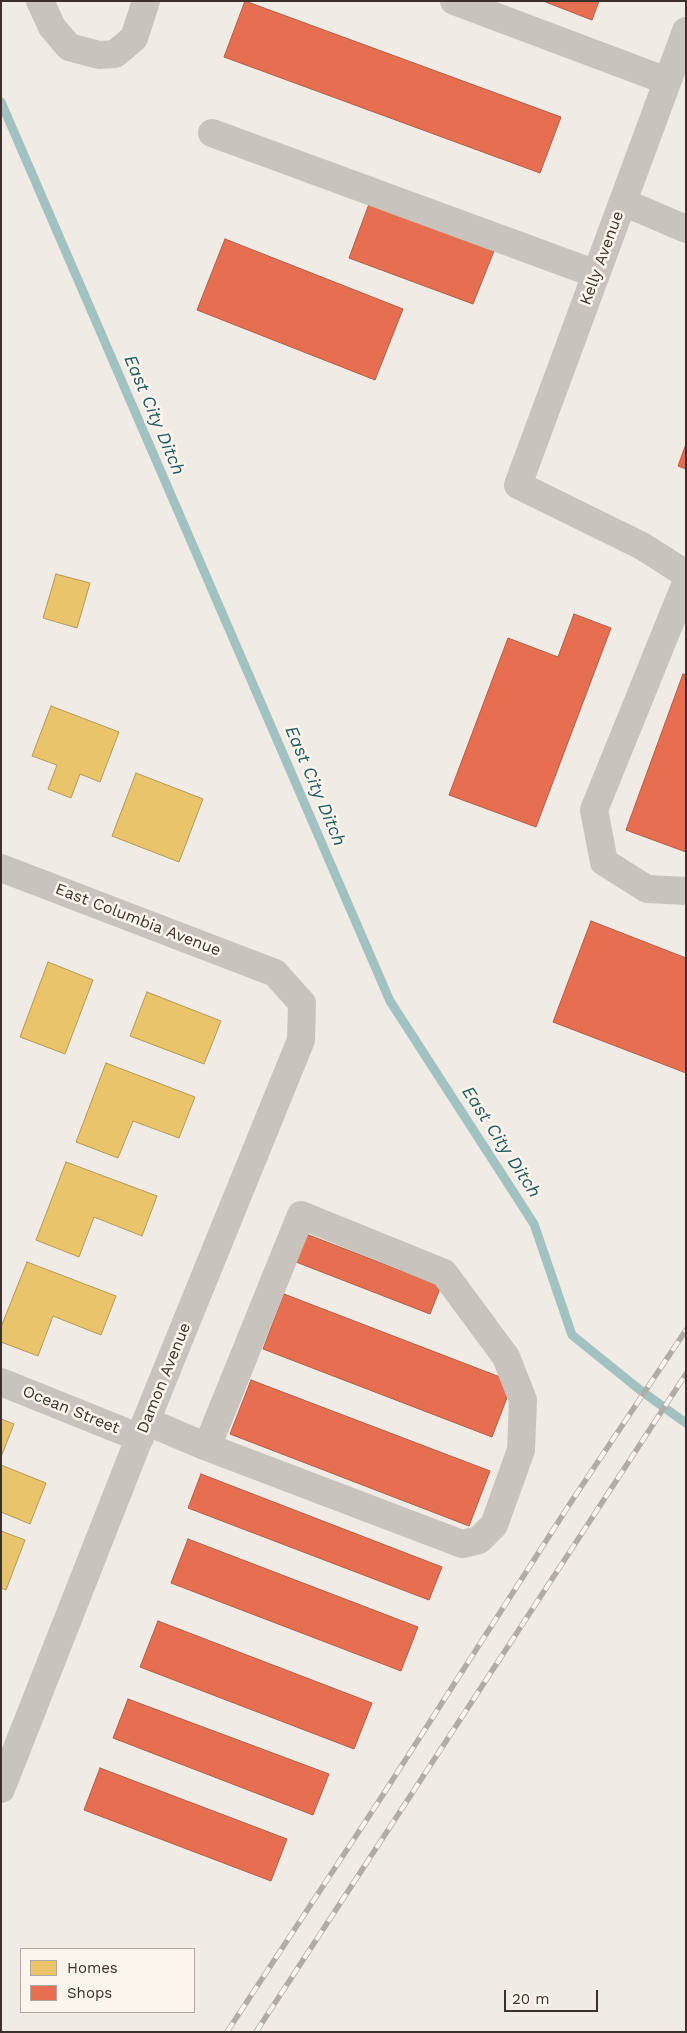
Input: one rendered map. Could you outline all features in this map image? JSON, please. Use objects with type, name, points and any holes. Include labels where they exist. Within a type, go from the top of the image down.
[{"type":"street","points":[[40,1],[52,27],[69,46],[98,55],[115,54],[134,38],[146,1]]},
{"type":"street","points":[[454,1],[667,81]]},
{"type":"street","name":"Kelly Avenue","points":[[686,31],[518,485],[642,546],[686,574]]},
{"type":"street","points":[[212,133],[596,274]]},
{"type":"street","points":[[623,202],[686,229]]},
{"type":"street","points":[[686,583],[594,810],[604,862],[647,889],[686,891]]},
{"type":"street","name":"East Columbia Avenue","points":[[1,868],[275,973]]},
{"type":"street","name":"Damon Avenue","points":[[1,1789],[143,1429],[300,1040],[302,1003],[275,973]]},
{"type":"street","name":"Ocean Street","points":[[1,1382],[143,1429],[207,1447],[462,1544],[479,1540],[494,1525],[521,1450],[523,1400],[506,1357],[444,1273],[301,1215],[207,1447]]},
{"type":"building: Homes","points":[[56,574],[90,583],[77,628],[43,618]]},
{"type":"building: Homes","points":[[51,706],[119,732],[100,782],[80,774],[71,798],[48,789],[57,765],[32,756]]},
{"type":"building: Homes","points":[[136,773],[203,799],[179,862],[112,836]]},
{"type":"building: Homes","points":[[48,962],[93,980],[65,1054],[20,1037]]},
{"type":"building: Homes","points":[[147,992],[221,1021],[204,1064],[130,1036]]},
{"type":"building: Homes","points":[[106,1063],[195,1097],[179,1138],[133,1121],[118,1158],[76,1142]]},
{"type":"building: Homes","points":[[66,1162],[157,1196],[142,1236],[94,1217],[79,1257],[36,1240]]},
{"type":"building: Homes","points":[[27,1262],[116,1296],[101,1335],[53,1316],[38,1356],[1,1342],[1,1327]]},
{"type":"building: Homes","points":[[1,1419],[14,1424],[1,1457]]},
{"type":"building: Homes","points":[[1,1465],[46,1483],[30,1524],[1,1512]]},
{"type":"building: Homes","points":[[1,1531],[25,1540],[6,1590],[1,1588]]},
{"type":"building: Shops","points":[[245,1],[561,117],[540,173],[224,57]]},
{"type":"building: Shops","points":[[543,1],[599,1],[592,20]]},
{"type":"building: Shops","points":[[369,204],[494,251],[473,304],[349,258]]},
{"type":"building: Shops","points":[[225,239],[403,309],[375,380],[197,310]]},
{"type":"building: Shops","points":[[686,444],[686,469],[678,466]]},
{"type":"building: Shops","points":[[574,614],[611,628],[536,827],[449,795],[508,638],[558,657]]},
{"type":"building: Shops","points":[[683,674],[686,675],[686,852],[626,830]]},
{"type":"building: Shops","points":[[591,921],[686,958],[686,1073],[553,1022]]},
{"type":"building: Shops","points":[[306,1234],[441,1286],[430,1314],[296,1262]]},
{"type":"building: Shops","points":[[284,1294],[513,1382],[492,1437],[263,1349]]},
{"type":"building: Shops","points":[[251,1380],[490,1471],[469,1526],[230,1434]]},
{"type":"building: Shops","points":[[201,1474],[442,1567],[429,1600],[188,1508]]},
{"type":"building: Shops","points":[[188,1539],[418,1627],[401,1671],[171,1583]]},
{"type":"building: Shops","points":[[158,1621],[372,1703],[354,1749],[140,1667]]},
{"type":"building: Shops","points":[[128,1699],[329,1774],[313,1815],[113,1738]]},
{"type":"building: Shops","points":[[100,1768],[287,1839],[271,1881],[84,1810]]},
{"type":"waterway","name":"East City Ditch","points":[[1,102],[390,1001],[534,1224],[572,1335],[640,1390],[686,1423]]},
{"type":"railway","points":[[227,2032],[377,1804],[573,1499],[686,1330]]},
{"type":"railway","points":[[256,2032],[686,1374]]}]
